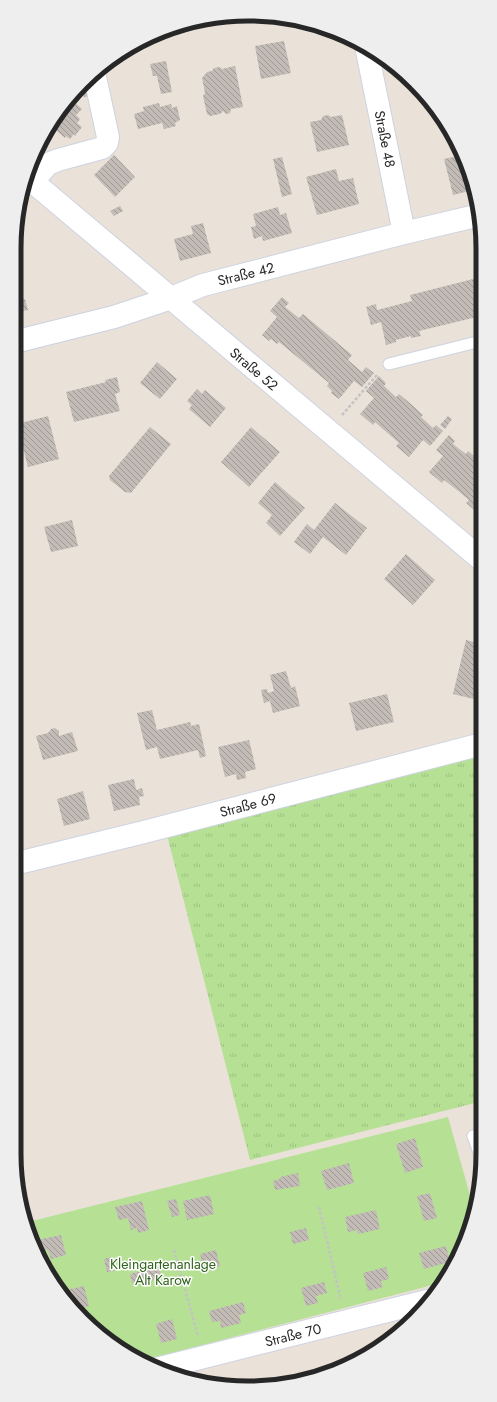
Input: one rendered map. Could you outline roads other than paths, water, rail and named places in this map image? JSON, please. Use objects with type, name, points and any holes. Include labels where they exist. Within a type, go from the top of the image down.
[{"type":"street","name":"Straße 48","points":[[368,55],[404,233]]},
{"type":"street","points":[[32,177],[48,164],[102,148],[107,143],[108,137],[96,80]]},
{"type":"street","name":"Straße 52","points":[[32,180],[476,555]]},
{"type":"street","name":"Straße 42","points":[[21,340],[114,317],[171,298],[203,285],[474,216]]},
{"type":"street","name":"Straße 69","points":[[21,862],[144,832],[476,746]]},
{"type":"street","name":"Straße 70","points":[[167,1366],[347,1322],[422,1301]]},
{"type":"lane","points":[[389,364],[476,342]]},
{"type":"lane","points":[[473,1136],[476,1144]]},
{"type":"park label","name":"Kleingartenanlage Alt Karow","points":[[163,1272]]}]
